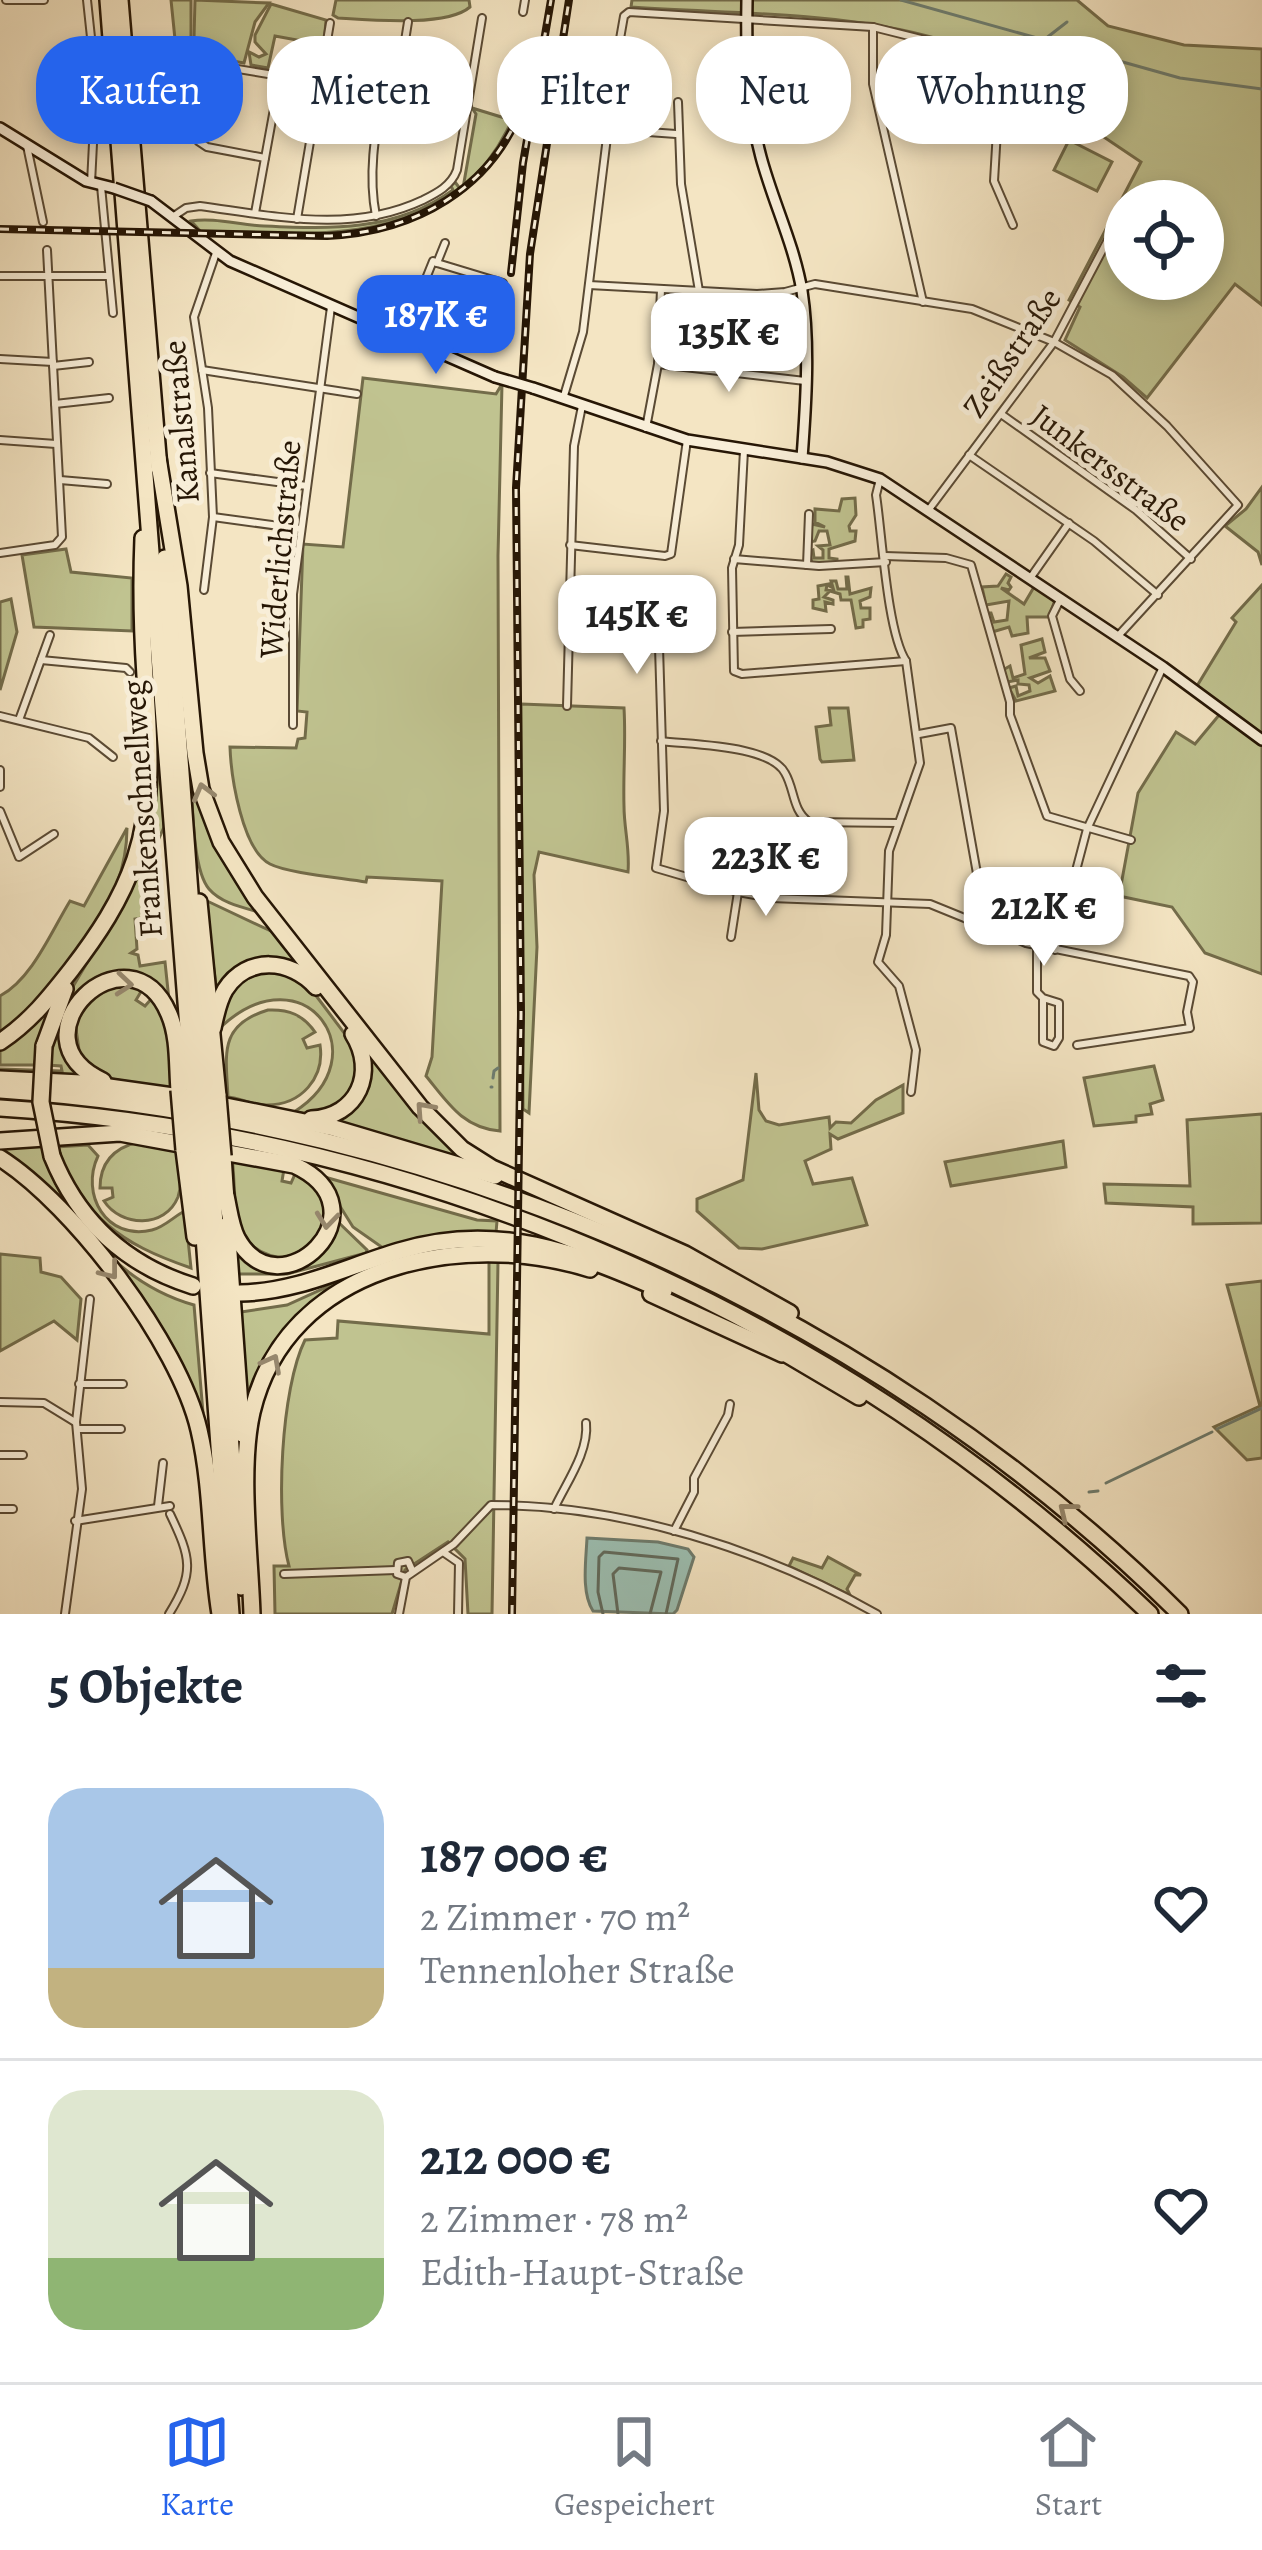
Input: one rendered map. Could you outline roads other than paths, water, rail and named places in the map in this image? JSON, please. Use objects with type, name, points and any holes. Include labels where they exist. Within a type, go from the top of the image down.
[{"type":"highway","name":"Frankenschnellweg","points":[[108,0],[185,824],[199,1093]]},
{"type":"highway","name":"Frankenschnellweg","points":[[120,0],[199,1093],[247,1614]]},
{"type":"highway","points":[[0,1042],[41,1009],[83,955],[131,871],[149,793],[141,600],[151,464]]},
{"type":"highway","points":[[151,464],[179,586],[198,771],[212,821],[230,859],[420,1107],[462,1148],[492,1168],[718,1270],[856,1354],[875,1372]]},
{"type":"highway","points":[[185,824],[192,844],[213,1028]]},
{"type":"highway","points":[[83,955],[53,1015],[44,1046],[41,1102],[52,1156],[77,1204],[113,1244],[143,1265],[193,1286]]},
{"type":"highway","points":[[0,1079],[81,1082],[314,1119],[348,1106],[365,1072],[356,1036],[308,978],[279,964],[257,966],[232,982],[220,998],[199,1093]]},
{"type":"highway","points":[[0,1141],[120,1133],[294,1165],[311,1175],[327,1196],[332,1214],[318,1249],[282,1265],[262,1261],[237,1238],[225,1192],[204,1153],[199,1093],[162,1001],[137,982],[98,984],[82,996],[71,1014],[72,1052],[97,1079],[152,1092]]},
{"type":"highway","points":[[0,1090],[151,1106],[335,1143],[448,1176],[570,1220],[683,1270],[875,1372],[964,1431],[1112,1547],[1180,1614]]},
{"type":"highway","points":[[0,1108],[133,1121],[270,1145],[384,1173],[546,1228],[696,1295],[822,1362],[923,1427],[1014,1494],[1150,1614]]},
{"type":"highway","points":[[261,1112],[434,1156],[555,1196]]},
{"type":"highway","name":"Frankenschnellweg","points":[[204,1153],[231,1614]]},
{"type":"highway","points":[[0,1158],[56,1202],[145,1316],[180,1372],[203,1448],[220,1614]]},
{"type":"highway","points":[[225,1192],[248,1503]]},
{"type":"highway","points":[[240,1293],[296,1287],[433,1243],[524,1241],[568,1251],[653,1286],[800,1362],[1014,1494]]},
{"type":"highway","points":[[247,1614],[247,1449],[252,1410],[266,1371],[285,1340],[332,1294],[370,1276],[407,1263],[487,1252],[569,1262],[800,1362]]},
{"type":"street","points":[[6,0],[44,0]]},
{"type":"street","points":[[87,0],[96,84],[96,185],[113,313]]},
{"type":"street","points":[[748,0],[755,130],[801,287],[802,458]]},
{"type":"street","points":[[623,36],[627,13],[873,27],[945,46],[997,69],[994,181],[1013,225]]},
{"type":"street","points":[[473,75],[482,18]]},
{"type":"street","points":[[406,36],[408,22]]},
{"type":"street","points":[[328,36],[330,23]]},
{"type":"street","points":[[873,27],[874,84],[923,302]]},
{"type":"street","points":[[243,69],[280,76],[255,213]]},
{"type":"street","points":[[678,102],[681,184],[699,291]]},
{"type":"street","points":[[0,128],[96,185],[151,201],[216,253],[491,375],[687,440],[802,458],[880,479],[1118,636],[1262,740]]},
{"type":"street","points":[[672,134],[676,134]]},
{"type":"street","points":[[202,144],[266,158]]},
{"type":"street","points":[[297,218],[310,144]]},
{"type":"street","points":[[375,144],[370,174],[376,216]]},
{"type":"street","points":[[174,216],[193,206],[340,221],[376,216],[420,201],[455,178],[461,144]]},
{"type":"street","points":[[563,399],[583,332],[604,144]]},
{"type":"street","points":[[27,146],[43,222]]},
{"type":"street","points":[[437,263],[445,243]]},
{"type":"street","name":"Zeißstraße","points":[[930,508],[1054,342],[1104,246]]},
{"type":"street","points":[[0,553],[55,544],[62,537],[47,250]]},
{"type":"street","name":"Kanalstraße","points":[[204,590],[213,517],[208,408],[195,308],[216,253]]},
{"type":"street","points":[[402,338],[433,261],[502,283]]},
{"type":"street","points":[[0,276],[110,275]]},
{"type":"street","points":[[589,284],[757,294],[821,284],[869,296],[972,309],[1094,363],[1125,385],[1238,505],[1118,636]]},
{"type":"street","points":[[646,428],[658,364],[661,289]]},
{"type":"street","name":"Widerlichstraße","points":[[293,724],[293,594],[331,307]]},
{"type":"street","points":[[0,359],[89,362]]},
{"type":"street","points":[[658,364],[805,381]]},
{"type":"street","points":[[202,370],[357,394]]},
{"type":"street","points":[[55,404],[110,398]]},
{"type":"street","points":[[567,706],[574,446],[582,406]]},
{"type":"street","name":"Junkersstraße","points":[[1000,414],[1136,510],[1191,559]]},
{"type":"street","points":[[0,440],[57,444]]},
{"type":"street","points":[[570,545],[671,554],[687,440]]},
{"type":"street","points":[[744,450],[739,545],[734,559],[733,669],[739,674],[812,671],[906,661]]},
{"type":"street","points":[[970,455],[1069,523],[1158,595]]},
{"type":"street","points":[[210,473],[307,486]]},
{"type":"street","points":[[880,479],[875,495],[899,649],[906,661],[919,734],[919,770],[888,858],[886,938],[878,962],[898,986],[916,1050],[910,1092]]},
{"type":"street","points":[[60,480],[107,484]]},
{"type":"street","points":[[807,565],[809,514]]},
{"type":"street","points":[[213,517],[301,529]]},
{"type":"street","points":[[1031,577],[1069,523]]},
{"type":"street","points":[[734,559],[807,565],[946,558],[971,566],[1010,715],[1045,813],[1131,839]]},
{"type":"street","points":[[1061,598],[1052,619],[1070,679],[1080,691]]},
{"type":"street","points":[[732,632],[831,628]]},
{"type":"street","points":[[566,632],[657,643],[664,811],[656,868],[738,892],[794,900],[930,904],[1037,946],[1189,976],[1193,982],[1187,1012],[1190,1028],[1077,1046]]},
{"type":"street","points":[[19,721],[50,635]]},
{"type":"street","points":[[41,660],[130,672]]},
{"type":"street","points":[[1055,950],[1088,829],[1163,667]]},
{"type":"street","points":[[0,716],[89,738],[113,757]]},
{"type":"street","points":[[919,734],[951,728],[978,879],[975,919]]},
{"type":"street","points":[[661,741],[771,758],[788,778],[798,811],[812,824],[898,823]]},
{"type":"street","points":[[0,770],[0,787]]},
{"type":"street","points":[[0,811],[19,857],[53,834]]},
{"type":"street","points":[[730,937],[738,892]]},
{"type":"street","points":[[1037,946],[1037,992],[1059,1003],[1059,1038],[1054,1046],[1043,1042],[1043,998]]},
{"type":"street","points":[[65,1614],[83,1478],[76,1426],[90,1299]]},
{"type":"street","points":[[79,1384],[123,1384]]},
{"type":"street","points":[[0,1402],[44,1403],[76,1426],[122,1429]]},
{"type":"street","points":[[674,1531],[730,1404]]},
{"type":"street","points":[[554,1509],[580,1457],[586,1423]]},
{"type":"street","points":[[0,1455],[23,1455]]},
{"type":"street","points":[[158,1506],[163,1463]]},
{"type":"street","points":[[75,1521],[158,1506],[170,1510],[186,1547],[189,1574],[169,1614]]},
{"type":"street","points":[[409,1574],[443,1552],[487,1506],[554,1509],[674,1531],[758,1558],[878,1614]]},
{"type":"street","points":[[0,1509],[13,1509]]},
{"type":"street","points":[[443,1552],[459,1563],[458,1614]]},
{"type":"street","points":[[396,1570],[405,1560],[409,1574],[398,1614]]},
{"type":"street","points":[[284,1574],[396,1570],[409,1574]]},
{"type":"water","points":[[587,1538],[658,1542],[688,1549],[694,1557],[677,1610],[673,1614],[593,1611],[586,1586]]},
{"type":"waterway","points":[[901,0],[1180,78],[1262,89]]},
{"type":"waterway","points":[[1049,36],[1067,22]]},
{"type":"waterway","points":[[493,1078],[498,1068]]},
{"type":"waterway","points":[[1217,1429],[1262,1408]]},
{"type":"waterway","points":[[1106,1483],[1212,1432]]},
{"type":"waterway","points":[[1089,1492],[1098,1491]]},
{"type":"railway","points":[[511,273],[523,163],[551,0]]},
{"type":"railway","points":[[512,1614],[521,1014],[516,488],[530,254],[569,0]]},
{"type":"railway","points":[[0,229],[359,233],[390,226],[446,200],[471,182],[503,144]]}]
